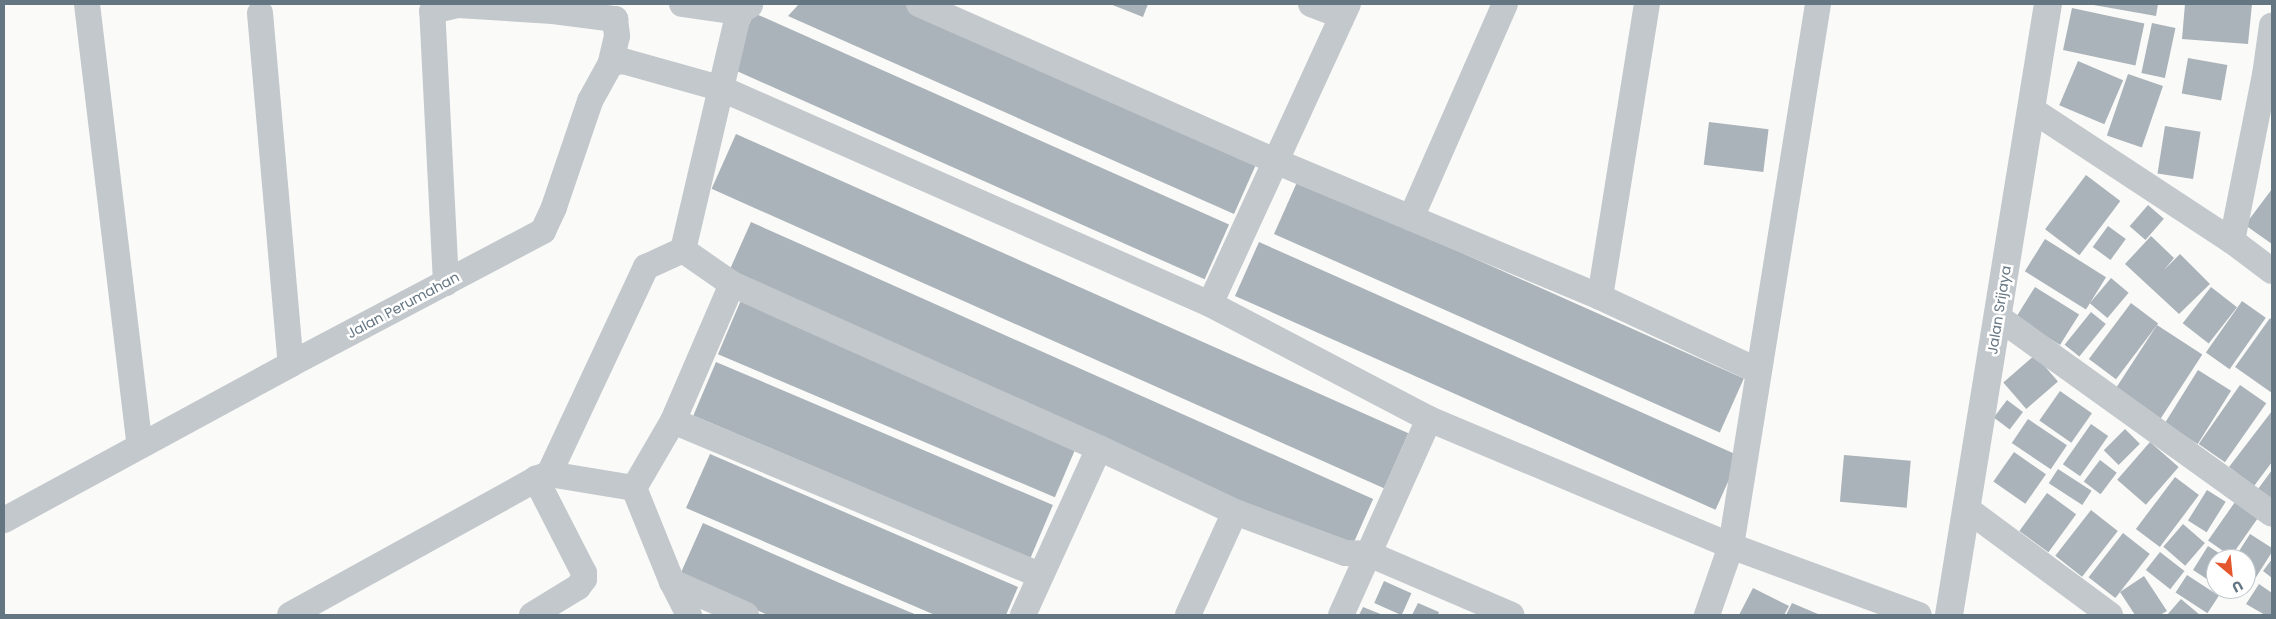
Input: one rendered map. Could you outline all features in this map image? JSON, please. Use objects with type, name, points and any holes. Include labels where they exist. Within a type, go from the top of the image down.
[{"type":"street","points":[[88,4],[140,446]]},
{"type":"street","points":[[682,4],[742,6],[720,88],[683,250]]},
{"type":"street","points":[[919,4],[1275,161],[1600,297],[1759,371]]},
{"type":"street","points":[[1210,304],[1345,10],[1311,4]]},
{"type":"street","points":[[1411,218],[1505,4]]},
{"type":"street","points":[[1600,297],[1647,4]]},
{"type":"street","points":[[1707,615],[1731,546],[1818,4]]},
{"type":"street","name":"Jalan Srijaya","points":[[1949,615],[2048,4]]},
{"type":"street","name":"Jalan Perumahan","points":[[4,520],[290,364],[446,283],[543,231],[554,207],[590,101],[611,63],[617,36],[615,19],[553,11],[458,5],[432,11],[446,283]]},
{"type":"street","points":[[260,14],[290,364]]},
{"type":"street","points":[[2232,241],[2268,77],[2272,25]]},
{"type":"street","points":[[611,63],[624,61],[720,88],[1210,304],[1429,419],[1731,546],[1919,615]]},
{"type":"street","points":[[2031,109],[2232,241],[2272,271]]},
{"type":"street","points":[[683,250],[732,284],[1099,448],[1235,512],[1306,536],[1345,553],[1369,554],[1511,615]]},
{"type":"street","points":[[290,615],[543,477],[646,267],[683,250]]},
{"type":"street","points":[[634,488],[673,421],[732,284]]},
{"type":"street","points":[[1998,317],[2272,514]]},
{"type":"street","points":[[1341,615],[1429,419]]},
{"type":"street","points":[[673,421],[1040,575]]},
{"type":"street","points":[[1023,615],[1099,448]]},
{"type":"street","points":[[543,477],[634,488]]},
{"type":"street","points":[[532,615],[578,588],[584,579],[584,573],[543,477]]},
{"type":"street","points":[[634,488],[672,582],[689,615]]},
{"type":"street","points":[[1966,509],[2110,615]]},
{"type":"street","points":[[1188,615],[1235,512]]},
{"type":"street","points":[[672,582],[746,615]]},
{"type":"building","points":[[799,4],[906,4],[1258,160],[1234,214],[788,16]]},
{"type":"building","points":[[1110,4],[1148,4],[1143,17]]},
{"type":"building","points":[[2088,4],[2158,4],[2156,16]]},
{"type":"building","points":[[2185,4],[2252,4],[2248,44],[2182,39]]},
{"type":"building","points":[[2072,8],[2144,23],[2135,65],[2063,50]]},
{"type":"building","points":[[754,13],[1229,225],[1205,279],[730,68]]},
{"type":"building","points":[[2152,23],[2175,28],[2165,78],[2141,73]]},
{"type":"building","points":[[2188,58],[2227,65],[2221,100],[2182,93]]},
{"type":"building","points":[[2078,61],[2123,80],[2104,124],[2059,105]]},
{"type":"building","points":[[2128,74],[2163,86],[2142,148],[2107,135]]},
{"type":"building","points":[[1709,122],[1769,129],[1763,172],[1704,165]]},
{"type":"building","points":[[2165,126],[2201,132],[2193,179],[2157,173]]},
{"type":"building","points":[[736,134],[1408,433],[1384,488],[712,189]]},
{"type":"building","points":[[2086,175],[2120,201],[2079,255],[2045,229]]},
{"type":"building","points":[[1298,180],[1744,378],[1720,432],[1274,234]]},
{"type":"building","points":[[2272,189],[2272,244],[2245,225]]},
{"type":"building","points":[[2148,205],[2164,219],[2145,240],[2130,226]]},
{"type":"building","points":[[751,222],[1373,499],[1349,553],[727,276]]},
{"type":"building","points":[[2108,226],[2126,239],[2111,260],[2093,247]]},
{"type":"building","points":[[2151,236],[2174,258],[2164,270],[2180,254],[2210,284],[2179,314],[2125,264]]},
{"type":"building","points":[[2045,239],[2106,277],[2086,309],[2025,271]]},
{"type":"building","points":[[1259,242],[1740,456],[1716,510],[1235,296]]},
{"type":"building","points":[[2111,278],[2129,293],[2107,318],[2090,303]]},
{"type":"building","points":[[2035,287],[2079,315],[2060,345],[2016,318]]},
{"type":"building","points":[[2211,287],[2237,307],[2209,344],[2183,323]]},
{"type":"building","points":[[741,300],[1078,443],[1055,497],[718,354]]},
{"type":"building","points":[[2242,301],[2266,318],[2230,369],[2206,353]]},
{"type":"building","points":[[2131,303],[2158,323],[2116,379],[2089,359]]},
{"type":"building","points":[[2091,312],[2106,324],[2079,357],[2065,345]]},
{"type":"building","points":[[2270,318],[2272,320],[2272,393],[2235,367]]},
{"type":"building","points":[[2157,325],[2202,354],[2160,419],[2115,390]]},
{"type":"building","points":[[2035,355],[2058,381],[2026,409],[2003,383]]},
{"type":"building","points":[[716,362],[1053,505],[1030,558],[693,415]]},
{"type":"building","points":[[2198,370],[2231,391],[2198,444],[2165,423]]},
{"type":"building","points":[[2240,385],[2266,403],[2225,462],[2199,444]]},
{"type":"building","points":[[2060,391],[2092,413],[2071,443],[2039,420]]},
{"type":"building","points":[[2007,400],[2023,412],[2010,430],[1994,418]]},
{"type":"building","points":[[2272,411],[2272,462],[2254,486],[2229,467]]},
{"type":"building","points":[[2028,419],[2067,445],[2051,469],[2012,443]]},
{"type":"building","points":[[2091,424],[2108,436],[2080,476],[2063,464]]},
{"type":"building","points":[[2125,429],[2140,444],[2119,465],[2104,450]]},
{"type":"building","points":[[2150,442],[2179,467],[2146,505],[2117,480]]},
{"type":"building","points":[[2014,452],[2046,474],[2025,504],[1993,481]]},
{"type":"building","points":[[710,454],[1018,587],[1006,615],[935,615],[686,508]]},
{"type":"building","points":[[1844,455],[1911,461],[1907,508],[1840,502]]},
{"type":"building","points":[[2100,460],[2117,473],[2101,494],[2084,482]]},
{"type":"building","points":[[2058,469],[2092,491],[2082,505],[2049,483]]},
{"type":"building","points":[[2272,470],[2272,499],[2258,489]]},
{"type":"building","points":[[2175,477],[2199,495],[2160,547],[2136,529]]},
{"type":"building","points":[[2207,490],[2226,502],[2207,532],[2188,521]]},
{"type":"building","points":[[2047,493],[2076,514],[2048,552],[2019,531]]},
{"type":"building","points":[[2235,502],[2258,518],[2236,549],[2220,549],[2208,541]]},
{"type":"building","points":[[2091,510],[2118,531],[2082,577],[2055,556]]},
{"type":"building","points":[[703,523],[917,615],[768,615],[679,577]]},
{"type":"building","points":[[2183,524],[2205,543],[2185,566],[2163,547]]},
{"type":"building","points":[[2123,533],[2150,554],[2115,598],[2089,577]]},
{"type":"building","points":[[2250,534],[2272,548],[2272,552],[2256,577],[2256,549],[2240,549]]},
{"type":"building","points":[[2206,549],[2206,578],[2193,570]]},
{"type":"building","points":[[2160,552],[2184,571],[2170,589],[2146,570]]},
{"type":"building","points":[[2272,559],[2272,578],[2263,571]]},
{"type":"building","points":[[2187,575],[2206,587],[2206,599],[2217,599],[2207,613],[2176,593]]},
{"type":"building","points":[[2144,576],[2167,611],[2160,615],[2135,615],[2120,592]]},
{"type":"building","points":[[1384,581],[1411,593],[1402,615],[1374,603]]},
{"type":"building","points":[[2259,584],[2272,593],[2272,615],[2265,615],[2246,604],[2249,599],[2256,599],[2256,589]]},
{"type":"building","points":[[1753,588],[1789,606],[1784,615],[1739,615]]},
{"type":"building","points":[[2181,599],[2200,615],[2167,615]]},
{"type":"building","points":[[1418,603],[1439,612],[1438,615],[1412,615]]},
{"type":"building","points":[[1792,603],[1818,614],[1786,615]]},
{"type":"building","points":[[1363,607],[1383,615],[1359,615]]}]
